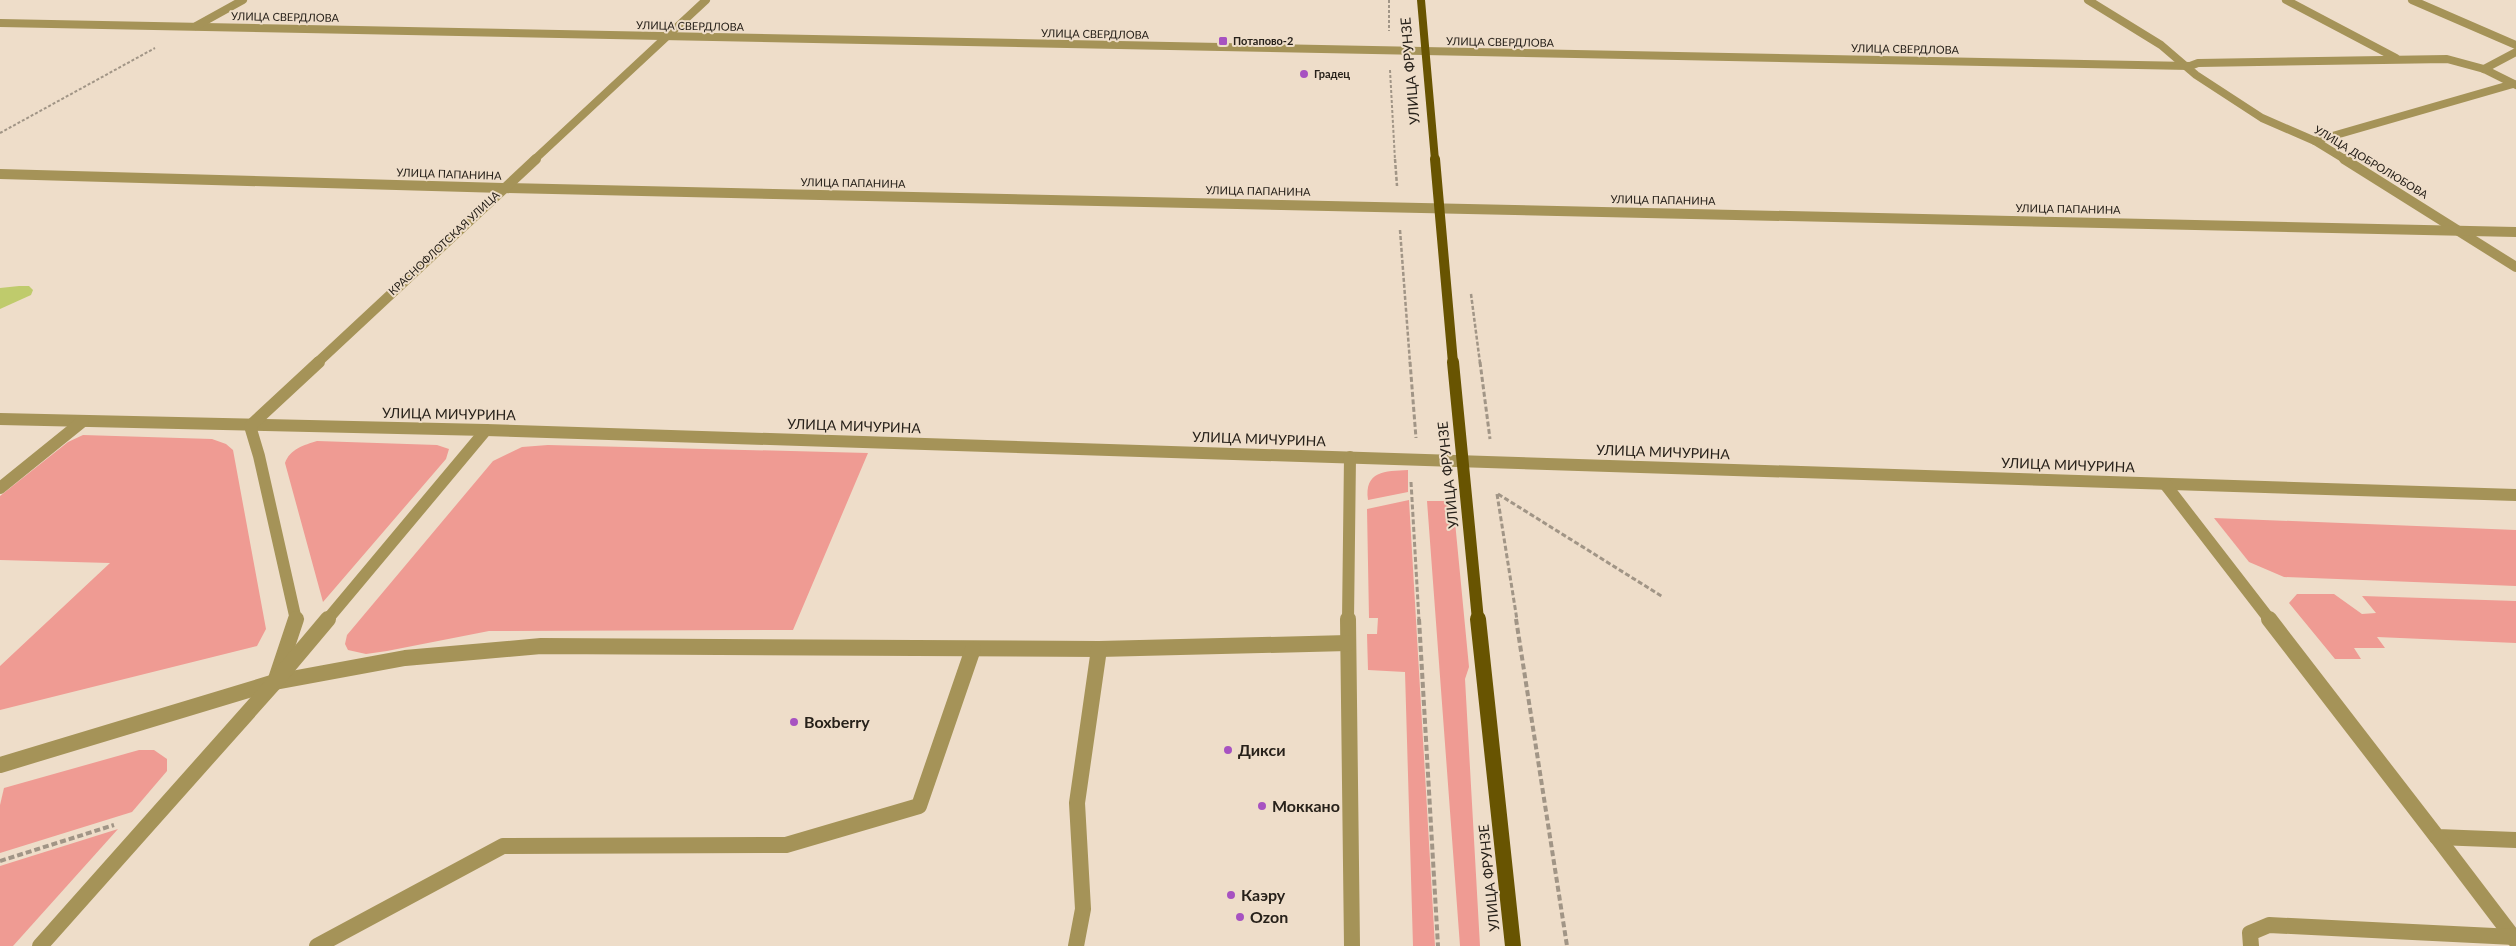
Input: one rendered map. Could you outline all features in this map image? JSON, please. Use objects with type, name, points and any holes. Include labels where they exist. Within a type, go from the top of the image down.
[{"type":"main road","name":"УЛИЦА ФРУНЗЕ","points":[[1420,0],[1462,460],[1513,946]]},
{"type":"street","points":[[196,26],[243,0]]},
{"type":"street","name":"КРАСНОФЛОТСКАЯ УЛИЦА","points":[[250,426],[706,0]]},
{"type":"street","name":"УЛИЦА ДОБРОЛЮБОВА","points":[[2088,0],[2174,54],[2190,66],[2196,75],[2262,118],[2315,141],[2516,267]]},
{"type":"street","points":[[2286,0],[2399,59]]},
{"type":"street","points":[[2412,0],[2516,45]]},
{"type":"street","name":"УЛИЦА СВЕРДЛОВА","points":[[0,23],[2190,66],[2198,63],[2447,59],[2484,69],[2515,85]]},
{"type":"street","points":[[2484,69],[2516,52]]},
{"type":"street","points":[[2315,141],[2515,85]]},
{"type":"street","name":"УЛИЦА ПАПАНИНА","points":[[0,174],[503,188],[2516,232]]},
{"type":"street","name":"УЛИЦА МИЧУРИНА","points":[[0,419],[486,430],[2516,495]]},
{"type":"street","points":[[0,488],[83,421]]},
{"type":"street","points":[[250,426],[259,456],[296,620],[275,682]]},
{"type":"street","points":[[40,946],[275,682],[486,430]]},
{"type":"street","points":[[1350,457],[1348,643],[1352,946]]},
{"type":"street","points":[[2165,484],[2515,939]]},
{"type":"street","points":[[0,765],[275,682],[405,658],[541,646],[1099,649],[1348,643]]},
{"type":"street","points":[[317,946],[503,846],[786,845],[919,806],[973,648]]},
{"type":"street","points":[[1076,946],[1083,909],[1077,803],[1099,649]]},
{"type":"street","points":[[2436,837],[2516,840]]},
{"type":"street","points":[[2251,946],[2250,933],[2270,925],[2515,939]]},
{"type":"path","points":[[0,132],[196,26]]},
{"type":"path","points":[[1566,946],[1497,494],[1663,598]]},
{"type":"path","points":[[0,861],[120,823]]},
{"type":"shaded area","points":[[29,286],[33,290],[31,295],[0,309],[0,288]]},
{"type":"shaded area","points":[[83,435],[212,439],[226,444],[233,450],[266,629],[257,646],[0,710],[0,666],[110,563],[0,560],[0,496],[68,442]]},
{"type":"shaded area","points":[[317,441],[437,445],[449,449],[446,459],[323,602],[285,463],[294,451]]},
{"type":"shaded area","points":[[548,445],[868,453],[793,630],[489,631],[366,654],[348,650],[345,644],[347,635],[493,461],[522,447]]},
{"type":"shaded area","points":[[1408,470],[1408,492],[1368,500],[1369,483],[1378,474]]},
{"type":"shaded area","points":[[1409,500],[1435,946],[1413,946],[1405,672],[1368,670],[1367,634],[1377,634],[1378,618],[1369,618],[1367,509]]},
{"type":"shaded area","points":[[1427,501],[1453,501],[1469,667],[1465,679],[1480,946],[1460,946]]},
{"type":"shaded area","points":[[2214,518],[2516,530],[2516,586],[2284,577],[2249,562]]},
{"type":"shaded area","points":[[2297,594],[2334,594],[2362,614],[2376,613],[2362,596],[2516,601],[2516,643],[2377,637],[2385,648],[2354,648],[2361,659],[2335,659],[2289,603]]},
{"type":"shaded area","points":[[139,750],[154,750],[167,759],[167,771],[132,812],[0,853],[0,805],[4,788]]},
{"type":"shaded area","points":[[118,829],[13,946],[0,946],[0,866]]},
{"type":"place","name":"Потапово-2","points":[[1223,41]]},
{"type":"place","name":"Градец","points":[[1304,74]]},
{"type":"place","name":"Boxberry","points":[[794,722]]},
{"type":"place","name":"Дикси","points":[[1228,750]]},
{"type":"place","name":"Моккано","points":[[1262,806]]},
{"type":"place","name":"Каэру","points":[[1231,895]]},
{"type":"place","name":"Ozon","points":[[1240,917]]}]
